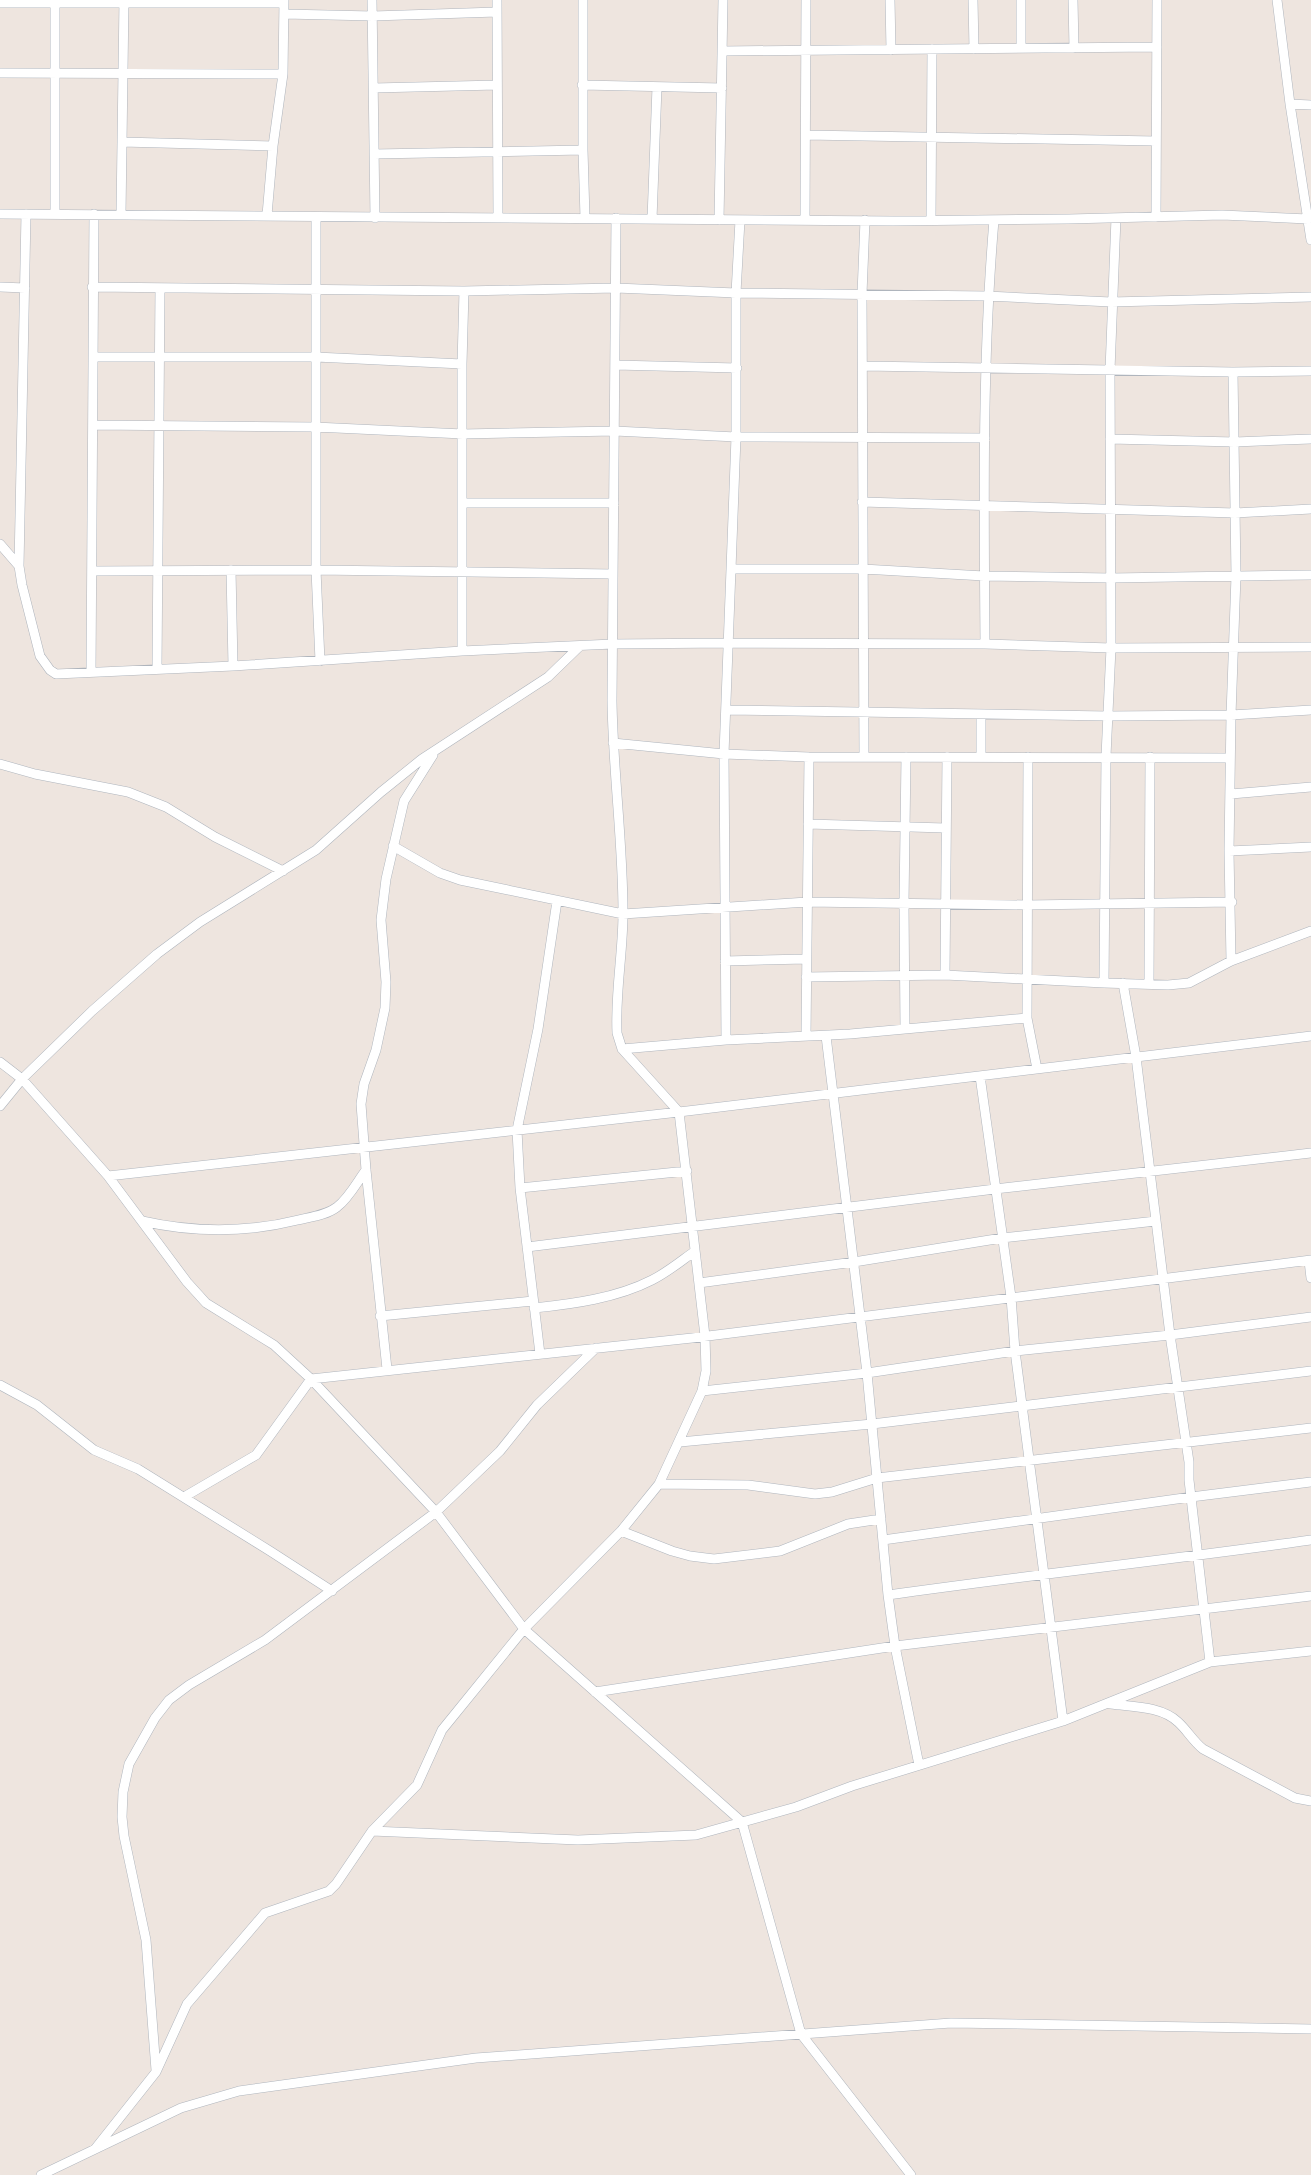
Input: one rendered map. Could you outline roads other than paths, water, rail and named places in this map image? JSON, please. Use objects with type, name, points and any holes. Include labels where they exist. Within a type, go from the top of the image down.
[{"type":"street","points":[[372,0],[375,218]]},
{"type":"street","points":[[497,0],[498,218]]},
{"type":"street","points":[[583,0],[585,218]]},
{"type":"street","points":[[719,220],[723,0]]},
{"type":"street","points":[[805,220],[806,0]]},
{"type":"street","points":[[890,0],[891,50]]},
{"type":"street","points":[[973,0],[974,49]]},
{"type":"street","points":[[1021,0],[1021,48]]},
{"type":"street","points":[[1073,0],[1074,48]]},
{"type":"street","points":[[1156,217],[1157,0]]},
{"type":"street","points":[[1277,0],[1290,104],[1308,204],[1311,240]]},
{"type":"street","points":[[0,3],[284,1],[283,74],[273,146],[267,215]]},
{"type":"street","points":[[55,2],[55,214]]},
{"type":"street","points":[[121,214],[124,2]]},
{"type":"street","points":[[284,14],[372,16],[497,12]]},
{"type":"street","points":[[723,51],[1157,47]]},
{"type":"street","points":[[931,220],[932,49]]},
{"type":"street","points":[[0,73],[283,74]]},
{"type":"street","points":[[374,88],[497,85]]},
{"type":"street","points":[[582,85],[722,88]]},
{"type":"street","points":[[652,219],[657,87]]},
{"type":"street","points":[[1290,104],[1311,105]]},
{"type":"street","points":[[806,135],[1156,141]]},
{"type":"street","points":[[122,142],[273,146]]},
{"type":"street","points":[[375,154],[583,150]]},
{"type":"street","points":[[0,214],[719,220],[994,220],[1271,216],[1308,219]]},
{"type":"street","points":[[26,214],[19,566],[40,656],[50,670],[56,674],[613,644],[985,644],[1111,648],[1311,646]]},
{"type":"street","points":[[91,672],[94,425],[93,214]]},
{"type":"street","points":[[316,217],[316,570],[320,661]]},
{"type":"street","points":[[95,2149],[156,2072],[187,2004],[265,1913],[330,1891],[372,1831],[417,1785],[442,1730],[524,1629],[621,1531],[660,1484],[702,1390],[706,1371],[705,1336],[679,1112],[622,1049],[617,1024],[623,914],[620,826],[613,743],[616,218]]},
{"type":"street","points":[[1104,983],[1106,756],[1111,648],[1111,302],[1116,218]]},
{"type":"street","points":[[726,1041],[724,754],[736,437],[736,293],[740,220]]},
{"type":"street","points":[[864,757],[862,294],[865,220]]},
{"type":"street","points":[[985,644],[985,368],[987,296],[994,220]]},
{"type":"street","points":[[0,287],[25,288]]},
{"type":"street","points":[[92,287],[464,291],[616,288],[736,293],[987,296],[1111,302],[1311,297]]},
{"type":"street","points":[[157,669],[160,288]]},
{"type":"street","points":[[462,651],[464,291]]},
{"type":"street","points":[[93,357],[316,357],[462,364]]},
{"type":"street","points":[[615,364],[736,368]]},
{"type":"street","points":[[863,366],[1233,372],[1311,371]]},
{"type":"street","points":[[1231,961],[1230,758],[1236,576],[1233,372]]},
{"type":"street","points":[[94,425],[315,427],[463,434],[615,431],[736,437],[985,438]]},
{"type":"street","points":[[1110,439],[1235,442],[1311,439]]},
{"type":"street","points":[[862,502],[1235,513],[1311,509]]},
{"type":"street","points":[[462,503],[614,503]]},
{"type":"street","points":[[0,544],[19,566]]},
{"type":"street","points":[[732,568],[863,569],[984,576],[1111,578],[1311,575]]},
{"type":"street","points":[[231,570],[233,666]]},
{"type":"street","points":[[93,571],[316,570],[613,574]]},
{"type":"street","points":[[0,1106],[22,1079],[92,1011],[157,954],[200,922],[316,850],[381,792],[435,750],[548,676],[580,646]]},
{"type":"street","points":[[727,710],[1108,716],[1231,716],[1311,710]]},
{"type":"street","points":[[981,714],[981,757]]},
{"type":"street","points":[[613,743],[724,754],[809,757],[1230,758]]},
{"type":"street","points":[[387,1369],[363,1148],[361,1104],[364,1084],[376,1050],[386,1008],[381,920],[382,896],[404,801],[435,750]]},
{"type":"street","points":[[806,1036],[809,757]]},
{"type":"street","points":[[905,1029],[906,757]]},
{"type":"street","points":[[945,975],[947,757]]},
{"type":"street","points":[[1028,757],[1027,1018],[1037,1069]]},
{"type":"street","points":[[1149,984],[1150,757]]},
{"type":"street","points":[[0,764],[35,774],[138,796],[166,807],[215,837],[283,871]]},
{"type":"street","points":[[1231,794],[1311,787]]},
{"type":"street","points":[[808,824],[945,828]]},
{"type":"street","points":[[393,846],[440,873],[460,880],[623,914],[807,902],[1028,905],[1232,902]]},
{"type":"street","points":[[1229,850],[1311,848]]},
{"type":"street","points":[[540,1354],[520,1188],[517,1130],[538,1029],[557,902]]},
{"type":"street","points":[[806,977],[945,975],[1104,983],[1189,983],[1231,961],[1311,931]]},
{"type":"street","points":[[725,961],[806,959]]},
{"type":"street","points":[[1123,983],[1136,1058],[1170,1335],[1189,1462],[1197,1556],[1210,1662]]},
{"type":"street","points":[[622,1049],[1027,1018]]},
{"type":"street","points":[[826,1035],[867,1373],[888,1595],[895,1646],[919,1765]]},
{"type":"street","points":[[108,1176],[679,1112],[1311,1036]]},
{"type":"street","points":[[0,1062],[22,1079],[108,1176],[187,1282],[206,1303],[274,1345],[311,1379],[436,1512],[524,1629],[742,1822],[801,2034],[911,2175]]},
{"type":"street","points":[[980,1076],[1011,1298],[1015,1351],[1063,1721]]},
{"type":"street","points":[[527,1247],[995,1189],[1311,1153]]},
{"type":"street","points":[[142,1221],[189,1230],[236,1231],[269,1227],[316,1216],[337,1207],[366,1170]]},
{"type":"street","points":[[520,1188],[687,1171]]},
{"type":"street","points":[[699,1282],[854,1263],[1002,1238],[1156,1221]]},
{"type":"street","points":[[380,1316],[574,1303],[641,1285],[666,1272],[695,1251]]},
{"type":"street","points":[[184,1497],[256,1455],[311,1379],[705,1336],[1310,1260],[1311,1278]]},
{"type":"street","points":[[702,1390],[867,1373],[1015,1351],[1311,1317]]},
{"type":"street","points":[[156,2072],[150,1972],[146,1940],[124,1836],[123,1791],[129,1764],[155,1718],[169,1700],[189,1685],[265,1640],[436,1512],[500,1451],[537,1405],[596,1348]]},
{"type":"street","points":[[680,1443],[1022,1407],[1311,1371]]},
{"type":"street","points":[[0,1385],[37,1405],[94,1450],[138,1469],[332,1591]]},
{"type":"street","points":[[660,1484],[748,1485],[815,1494],[832,1492],[877,1478],[1311,1428]]},
{"type":"street","points":[[883,1540],[1311,1482]]},
{"type":"street","points":[[621,1531],[672,1551],[714,1559],[780,1551],[848,1524],[881,1519]]},
{"type":"street","points":[[888,1595],[1043,1573],[1197,1556],[1311,1540]]},
{"type":"street","points":[[595,1692],[895,1646],[1311,1596]]},
{"type":"street","points":[[372,1831],[578,1840],[696,1835],[796,1807],[852,1786],[1063,1721],[1210,1662],[1311,1652]]},
{"type":"street","points":[[1106,1704],[1150,1709],[1169,1715],[1183,1726],[1195,1743],[1203,1749],[1295,1798],[1311,1801]]},
{"type":"street","points":[[41,2175],[181,2108],[240,2091],[476,2058],[951,2023],[1311,2029]]}]
